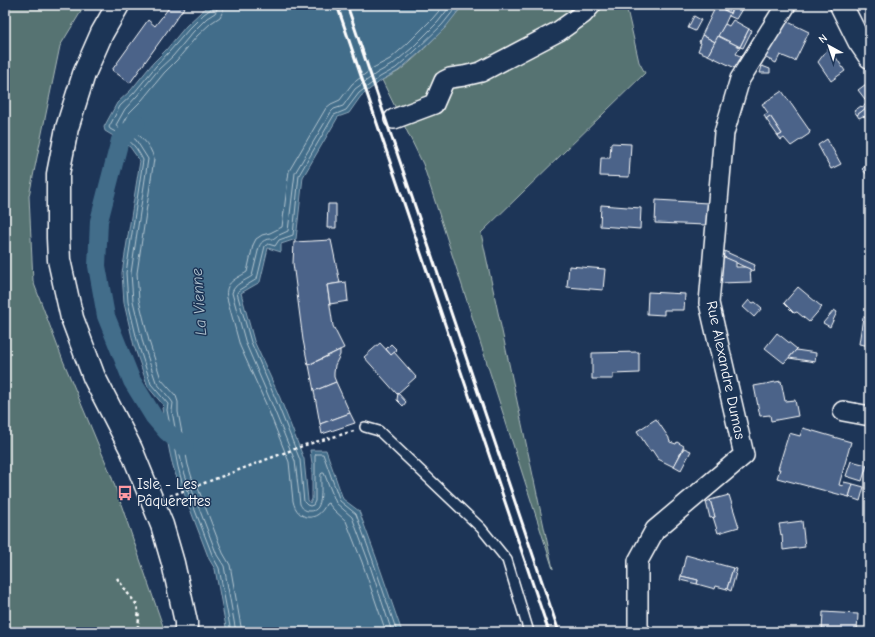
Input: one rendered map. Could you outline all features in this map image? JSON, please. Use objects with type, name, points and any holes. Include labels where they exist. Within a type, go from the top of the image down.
[{"type":"main road","points":[[118,5],[102,33],[84,74],[67,128],[58,174],[59,260],[72,318],[94,377],[131,449],[162,525],[173,563],[186,622],[186,632]]},
{"type":"main road","points":[[841,5],[859,40],[870,57]]},
{"type":"street","points":[[394,120],[434,104],[444,81],[450,78],[481,72],[559,31],[583,14],[591,5]]},
{"type":"street","name":"Rue Alexandre Dumas","points":[[641,632],[638,629],[638,560],[655,530],[744,455],[709,303],[724,133],[740,79],[786,5]]},
{"type":"street","points":[[843,412],[870,416]]},
{"type":"lane","points":[[366,428],[379,431],[481,528],[507,560],[529,632]]},
{"type":"path","points":[[180,492],[306,445],[366,428]]},
{"type":"path","points":[[117,578],[137,605],[139,619],[137,632]]},
{"type":"green space","points":[[5,5],[85,5],[60,46],[29,196],[33,281],[62,358],[111,475],[165,632],[5,632]]},
{"type":"green space","points":[[463,5],[626,5],[639,62],[645,73],[481,233],[553,569],[423,164],[382,80],[399,71],[425,48]]},
{"type":"water","name":"La Vienne","points":[[211,5],[463,5],[445,28],[418,54],[398,71],[382,80],[361,96],[349,113],[338,117],[303,177],[296,239],[281,244],[281,252],[268,248],[260,282],[241,293],[254,341],[280,398],[304,459],[308,500],[310,503],[312,499],[312,463],[310,450],[326,450],[343,499],[359,511],[402,632],[228,632],[215,569],[209,559],[184,493],[175,474],[167,441],[162,408],[164,406],[148,387],[134,346],[124,303],[122,273],[140,161],[130,147],[105,131],[104,127],[117,103],[131,90],[186,26]]},
{"type":"building","points":[[171,5],[186,5],[130,83],[112,70],[148,20],[155,26]]},
{"type":"building","points":[[719,5],[734,5],[730,13],[718,7]]},
{"type":"building","points":[[734,5],[742,9],[736,19],[729,16]]},
{"type":"building","points":[[716,6],[730,13],[715,42],[702,35]]},
{"type":"building","points":[[694,16],[701,20],[695,31],[688,28]]},
{"type":"building","points":[[733,20],[749,29],[740,47],[718,36],[725,24],[729,26]]},
{"type":"building","points":[[784,20],[809,32],[795,61],[780,55],[776,63],[764,57],[770,50]]},
{"type":"building","points":[[749,29],[752,30],[743,48],[740,47]]},
{"type":"building","points":[[702,35],[715,42],[708,55],[698,51],[701,43],[699,42]]},
{"type":"building","points":[[718,36],[740,47],[736,54],[744,58],[737,69],[708,55]]},
{"type":"building","points":[[829,47],[845,71],[831,81],[818,62]]},
{"type":"building","points":[[762,66],[770,69],[770,73],[760,73]]},
{"type":"building","points":[[870,81],[870,105],[857,115],[854,111],[868,103],[858,90]]},
{"type":"building","points":[[782,91],[810,131],[809,134],[791,146],[784,138],[781,140],[778,136],[782,134],[770,116],[766,119],[764,115],[768,113],[762,104]]},
{"type":"building","points":[[870,105],[870,113],[859,118],[857,115]]},
{"type":"building","points":[[770,116],[782,134],[778,136],[766,119]]},
{"type":"building","points":[[827,139],[841,164],[831,169],[818,145]]},
{"type":"building","points":[[611,143],[631,144],[629,177],[600,176],[601,158],[610,158]]},
{"type":"building","points":[[870,162],[870,178],[862,169]]},
{"type":"building","points":[[656,200],[708,203],[706,225],[655,223]]},
{"type":"building","points":[[328,204],[336,204],[336,228],[327,228]]},
{"type":"building","points":[[601,205],[641,208],[640,229],[600,226]]},
{"type":"building","points":[[331,240],[340,283],[327,285],[333,326],[344,348],[308,365],[303,340],[293,263],[294,242]]},
{"type":"building","points":[[724,251],[755,265],[753,271],[722,256]]},
{"type":"building","points":[[717,254],[736,262],[736,267],[745,267],[750,269],[751,282],[719,283]]},
{"type":"building","points":[[569,266],[605,269],[603,290],[567,287]]},
{"type":"building","points":[[346,282],[348,301],[330,304],[327,285]]},
{"type":"building","points":[[798,287],[822,307],[809,322],[797,312],[794,313],[784,303]]},
{"type":"building","points":[[648,292],[685,294],[684,310],[664,310],[664,315],[647,314]]},
{"type":"building","points":[[749,300],[753,303],[755,302],[762,308],[754,317],[743,307]]},
{"type":"building","points":[[834,310],[837,312],[830,327],[823,323]]},
{"type":"building","points":[[863,317],[870,318],[870,346],[859,344]]},
{"type":"building","points":[[777,333],[797,349],[784,363],[765,348]]},
{"type":"building","points":[[380,343],[391,355],[394,352],[416,377],[397,394],[364,357]]},
{"type":"building","points":[[391,344],[397,350],[391,355],[386,349]]},
{"type":"building","points":[[340,350],[340,355],[335,365],[334,373],[336,382],[314,391],[309,365]]},
{"type":"building","points":[[796,350],[816,353],[815,362],[789,358]]},
{"type":"building","points":[[639,352],[639,373],[613,374],[613,379],[592,379],[592,353]]},
{"type":"building","points":[[781,381],[785,401],[795,400],[798,416],[771,421],[770,415],[760,416],[754,386]]},
{"type":"building","points":[[336,382],[350,413],[320,424],[314,391]]},
{"type":"building","points":[[398,393],[406,402],[403,406],[397,400]]},
{"type":"building","points":[[350,413],[355,423],[322,434],[320,424]]},
{"type":"building","points":[[656,419],[669,438],[670,442],[676,444],[677,442],[684,446],[674,467],[658,459],[652,450],[650,451],[637,431]]},
{"type":"building","points":[[803,428],[851,442],[839,485],[843,486],[844,482],[853,484],[849,497],[777,478],[780,469],[778,469],[789,433],[800,436]]},
{"type":"building","points":[[684,448],[691,451],[681,470],[674,466]]},
{"type":"building","points":[[851,461],[867,465],[862,481],[846,476]]},
{"type":"building","points":[[853,484],[864,487],[860,501],[849,497]]},
{"type":"building","points":[[729,495],[739,527],[718,533],[710,500]]},
{"type":"building","points":[[710,500],[715,517],[710,518],[706,502]]},
{"type":"building","points":[[802,521],[805,547],[783,550],[782,534],[781,535],[779,524]]},
{"type":"building","points":[[686,555],[733,568],[727,589],[716,586],[715,589],[697,584],[698,580],[681,576]]},
{"type":"building","points":[[733,568],[737,569],[731,591],[727,589]]},
{"type":"building","points":[[681,576],[698,580],[697,584],[680,580]]},
{"type":"building","points":[[823,612],[858,614],[857,632],[822,632]]},
{"type":"waterway","points":[[137,123],[120,140],[99,221],[97,266],[106,316],[132,381],[154,417],[166,431],[185,447]]},
{"type":"railway","points":[[337,5],[549,632]]},
{"type":"railway","points":[[347,5],[559,632]]},
{"type":"place","name":"Isle - Les Pâquerettes","points":[[125,493]]}]
